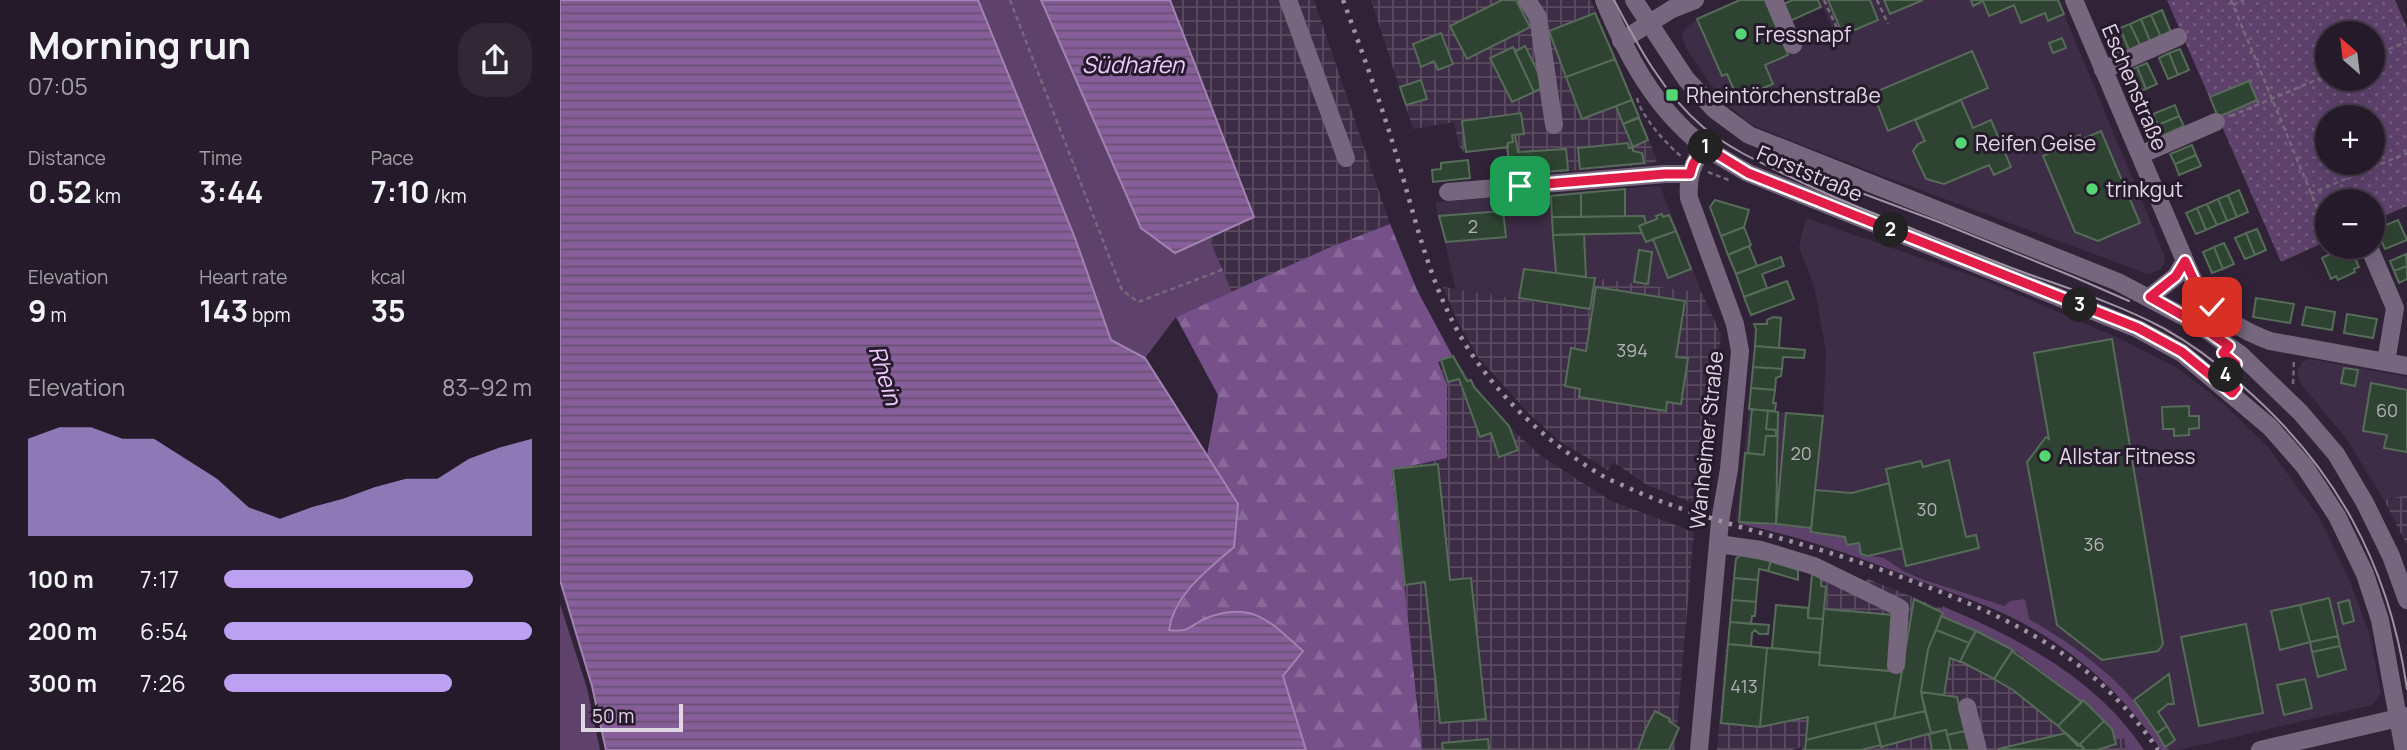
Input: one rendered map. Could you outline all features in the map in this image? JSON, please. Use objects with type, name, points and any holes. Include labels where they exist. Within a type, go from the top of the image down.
[{"type":"street","points":[[1288,0],[1346,158]]},
{"type":"street","points":[[1527,0],[1538,17],[1554,125]]},
{"type":"street","points":[[1604,0],[1621,41],[1672,9],[1695,0]]},
{"type":"street","points":[[1634,0],[1649,23]]},
{"type":"street","points":[[1774,0],[1793,45]]},
{"type":"street","name":"Eschenstraße","points":[[2074,0],[2185,261]]},
{"type":"street","name":"Forststraße","points":[[1649,23],[1686,79],[1715,110],[1749,135],[2118,282],[2196,323],[2240,354],[2300,412],[2336,454],[2381,535],[2407,600]]},
{"type":"street","points":[[2103,70],[2178,37]]},
{"type":"street","name":"Forststraße","points":[[1621,41],[1653,95],[1681,127],[1704,146],[1748,173],[2138,328],[2182,352],[2270,428],[2305,467],[2337,516],[2365,574],[2380,620],[2402,717],[2403,750]]},
{"type":"street","points":[[2140,155],[2216,122]]},
{"type":"street","points":[[1448,192],[1690,174],[1704,146]]},
{"type":"street","name":"Wanheimer Straße","points":[[1690,174],[1689,198],[1739,337],[1740,351],[1729,469],[1718,544],[1699,750]]},
{"type":"street","points":[[2374,259],[2395,308],[2386,362]]},
{"type":"street","points":[[2150,297],[2176,276],[2185,261]]},
{"type":"street","points":[[2185,261],[2199,291],[2212,307],[2252,334],[2297,346],[2407,366]]},
{"type":"street","points":[[1718,544],[1761,550],[1814,566],[1900,608],[1896,665]]},
{"type":"street","points":[[1967,707],[1978,750]]},
{"type":"street","points":[[2260,750],[2402,717]]},
{"type":"path","points":[[1010,0],[1122,290],[1138,302],[1224,269]]},
{"type":"path","points":[[1824,0],[1844,43]]},
{"type":"path","points":[[1877,0],[1888,24]]},
{"type":"path","points":[[2231,0],[2315,204]]},
{"type":"path","points":[[2232,5],[2244,0]]},
{"type":"path","points":[[2385,51],[2406,42]]},
{"type":"path","points":[[2216,122],[2315,80]]},
{"type":"path","points":[[2310,194],[2407,153]]},
{"type":"path","points":[[2294,387],[2292,369],[2297,346]]},
{"type":"shaded area","points":[[978,0],[1041,0],[1141,228],[1175,253],[1209,238],[1232,292],[1176,317],[1145,358],[1111,341],[1075,238]]},
{"type":"shaded area","points":[[1170,0],[1314,0],[1390,224],[1325,249],[1232,292],[1209,238],[1254,216]]},
{"type":"shaded area","points":[[1371,0],[1591,0],[1657,160],[1653,164],[1512,176],[1506,148],[1465,153],[1459,146],[1454,122],[1413,129]]},
{"type":"shaded area","points":[[1740,0],[1780,0],[1800,45],[1834,31],[1820,0],[2058,0],[2164,254],[2165,263],[2160,270],[2148,274],[1752,125],[1729,106],[1709,82],[1686,48],[1682,37],[1685,29],[1697,19]]},
{"type":"shaded area","points":[[2167,0],[2395,0],[2407,28],[2407,206],[2385,216],[2385,189],[2315,189],[2315,246],[2281,262]]},
{"type":"shaded area","points":[[1660,186],[1702,293],[1597,278],[1591,311],[1456,289],[1435,202]]},
{"type":"shaded area","points":[[1806,218],[1984,280],[2123,340],[2179,369],[2225,405],[2268,447],[2319,517],[2348,577],[2369,632],[2381,694],[2372,705],[2179,750],[2169,750],[2133,700],[2101,668],[2024,616],[1815,538],[1736,521],[1749,409],[1823,416],[1826,351],[1814,286],[1799,247]]},
{"type":"shaded area","points":[[1596,278],[1702,293],[1721,335],[1699,505],[1647,485],[1613,462],[1608,470],[1562,443],[1530,415],[1478,357],[1458,322],[1443,287],[1591,311]]},
{"type":"shaded area","points":[[1452,355],[1490,409],[1541,456],[1611,501],[1694,532],[1675,750],[1422,750],[1392,470],[1447,458],[1447,385],[1438,361]]},
{"type":"shaded area","points":[[2310,359],[2407,377],[2407,495],[2384,500],[2346,438],[2300,383],[2297,372],[2302,362]]},
{"type":"shaded area","points":[[2407,495],[2407,545],[2384,500]]},
{"type":"shaded area","points":[[1739,522],[1811,528],[1811,532],[1845,537],[1847,545],[1859,543],[1861,554],[1884,558],[1903,571],[1925,580],[2004,606],[2010,601],[2025,599],[2029,619],[2071,646],[2110,677],[2133,700],[2169,750],[2161,750],[2135,715],[2088,668],[2021,622],[1978,602],[1852,556]]},
{"type":"shaded area","points":[[1812,563],[1860,585],[1868,579],[1943,609],[1997,636],[2075,690],[2125,736],[2129,750],[1802,750],[1802,747],[1792,750],[1717,750],[1726,644],[1771,647],[1776,604],[1809,606]]},
{"type":"shaded area","points":[[560,604],[587,688],[600,750],[560,750]]},
{"type":"shaded area","points":[[1942,606],[1999,632],[2054,663],[2103,702],[2144,750],[2126,750],[2124,738],[2115,740],[2112,729],[2084,700],[2082,702],[2013,649],[1941,616]]},
{"type":"green space","points":[[1390,224],[1417,290],[1452,355],[1438,362],[1447,385],[1447,458],[1392,470],[1422,750],[1306,750],[1283,676],[1207,618],[1185,631],[1169,630],[1172,617],[1185,594],[1203,573],[1234,547],[1238,504],[1207,455],[1218,395],[1176,317],[1328,248]]},
{"type":"water","name":"Rhein","points":[[560,0],[978,0],[1075,238],[1111,340],[1145,358],[1238,504],[1234,547],[1185,594],[1172,617],[1169,630],[1187,629],[1209,617],[1225,613],[1251,613],[1271,624],[1303,651],[1283,676],[1306,750],[606,750],[592,686],[560,580]]},
{"type":"water","name":"Südhafen","points":[[1041,0],[1170,0],[1254,217],[1175,253],[1141,228]]},
{"type":"building","points":[[1502,0],[1516,0],[1530,27],[1467,59],[1450,26]]},
{"type":"building","name":"Fressnapf","points":[[1740,0],[1765,0],[1788,55],[1765,65],[1773,84],[1738,99],[1727,74],[1722,76],[1697,19]]},
{"type":"building","points":[[1793,0],[1818,0],[1821,7],[1790,21],[1783,4]]},
{"type":"building","points":[[1828,0],[1870,0],[1878,20],[1843,35]]},
{"type":"building","points":[[1884,0],[1923,0],[1890,14]]},
{"type":"building","points":[[1971,0],[2058,0],[2064,14],[2048,21],[2045,13],[2021,23],[2014,5],[1989,16],[1983,1],[1973,6]]},
{"type":"building","points":[[2162,10],[2171,32],[2161,37],[2151,15]]},
{"type":"building","points":[[1595,13],[1615,59],[1566,77],[1549,31]]},
{"type":"building","points":[[2151,15],[2161,37],[2150,41],[2141,19]]},
{"type":"building","points":[[2141,19],[2150,41],[2140,45],[2130,24]]},
{"type":"building","points":[[2130,24],[2140,45],[2129,50],[2120,28]]},
{"type":"building","points":[[2120,28],[2129,50],[2119,54],[2110,33]]},
{"type":"building","points":[[1441,33],[1453,64],[1438,70],[1434,61],[1421,67],[1413,44]]},
{"type":"building","points":[[2062,38],[2066,48],[2053,53],[2049,43]]},
{"type":"building","points":[[1525,46],[1545,86],[1534,92],[1515,52]]},
{"type":"building","points":[[1513,47],[1534,92],[1512,102],[1490,58]]},
{"type":"building","points":[[2180,49],[2189,70],[2178,75],[2169,53]]},
{"type":"building","name":"Reifen Geise","points":[[1972,51],[1988,88],[1888,131],[1873,93]]},
{"type":"building","points":[[2169,53],[2178,75],[2168,79],[2159,58]]},
{"type":"building","points":[[1615,59],[1632,100],[1582,119],[1566,77]]},
{"type":"building","points":[[2147,63],[2157,84],[2146,89],[2137,67]]},
{"type":"building","points":[[2137,67],[2146,89],[2135,93],[2126,72]]},
{"type":"building","points":[[1421,80],[1427,99],[1406,105],[1400,87]]},
{"type":"building","points":[[2249,81],[2257,100],[2218,117],[2210,97]]},
{"type":"building","points":[[1632,100],[1639,117],[1623,124],[1616,106]]},
{"type":"building","name":"Reifen Geise","points":[[1961,100],[1973,128],[1991,120],[2011,167],[1994,175],[1989,165],[1944,184],[1926,179],[1913,151],[1918,144],[1925,141],[1915,120]]},
{"type":"building","points":[[2175,105],[2179,116],[2158,125],[2153,114]]},
{"type":"building","points":[[1521,113],[1524,134],[1512,135],[1513,142],[1508,143],[1508,147],[1466,152],[1462,121]]},
{"type":"building","points":[[2179,116],[2184,126],[2162,136],[2158,125]]},
{"type":"building","points":[[1639,118],[1648,140],[1633,147],[1623,124]]},
{"type":"building","name":"trinkgut","points":[[2101,131],[2140,223],[2098,241],[2075,232],[2043,156]]},
{"type":"building","points":[[1512,135],[1515,135],[1518,152],[1566,149],[1568,170],[1511,175],[1507,147],[1508,143],[1513,142]]},
{"type":"building","points":[[2080,135],[2081,139],[2052,152],[2051,147]]},
{"type":"building","points":[[1628,143],[1633,151],[1642,153],[1644,163],[1580,169],[1578,148]]},
{"type":"building","points":[[2192,145],[2196,155],[2175,164],[2170,154]]},
{"type":"building","points":[[2196,155],[2201,166],[2179,175],[2175,164]]},
{"type":"building","points":[[1468,160],[1470,178],[1433,182],[1432,170],[1441,169],[1441,163]]},
{"type":"building","points":[[1625,189],[1625,216],[1581,217],[1581,193]]},
{"type":"building","points":[[2239,190],[2248,212],[2237,217],[2228,195]]},
{"type":"building","points":[[1581,193],[1581,217],[1552,217],[1551,196]]},
{"type":"building","points":[[2228,195],[2237,217],[2227,221],[2218,199]]},
{"type":"building","points":[[2218,199],[2227,221],[2217,225],[2207,204]]},
{"type":"building","points":[[1715,200],[1749,210],[1744,227],[1721,236],[1710,207]]},
{"type":"building","points":[[2207,204],[2217,225],[2206,230],[2197,208]]},
{"type":"building","points":[[2197,208],[2206,230],[2196,234],[2186,213]]},
{"type":"building","points":[[1503,211],[1506,237],[1446,242],[1439,216]]},
{"type":"building","points":[[1662,214],[1663,217],[1669,215],[1676,231],[1646,242],[1639,226],[1657,219],[1656,216]]},
{"type":"building","points":[[1644,216],[1646,223],[1639,226],[1642,233],[1553,235],[1552,217]]},
{"type":"building","points":[[2398,220],[2407,240],[2385,249],[2385,225]]},
{"type":"building","points":[[1744,227],[1751,245],[1728,255],[1721,236]]},
{"type":"building","points":[[2257,229],[2266,250],[2255,255],[2246,233]]},
{"type":"building","points":[[1676,231],[1691,269],[1668,278],[1653,239]]},
{"type":"building","points":[[2246,233],[2255,255],[2245,259],[2235,238]]},
{"type":"building","points":[[1584,234],[1586,277],[1556,273],[1553,235]]},
{"type":"building","points":[[2224,243],[2234,264],[2223,269],[2214,247]]},
{"type":"building","points":[[1749,246],[1757,266],[1736,274],[1728,255]]},
{"type":"building","points":[[2214,247],[2223,269],[2212,273],[2203,252]]},
{"type":"building","points":[[1639,250],[1652,252],[1648,284],[1634,282]]},
{"type":"building","points":[[2406,254],[2407,266],[2394,271],[2390,261]]},
{"type":"building","points":[[1781,257],[1784,266],[1762,274],[1767,288],[1744,297],[1736,274]]},
{"type":"building","points":[[2322,259],[2355,259],[2359,267],[2354,269],[2355,272],[2338,280],[2336,276],[2331,279]]},
{"type":"building","points":[[2407,266],[2407,279],[2399,283],[2394,271]]},
{"type":"building","points":[[1524,269],[1595,278],[1590,309],[1519,298]]},
{"type":"building","points":[[1787,281],[1794,299],[1751,315],[1744,297]]},
{"type":"building","points":[[1596,287],[1685,301],[1676,357],[1688,358],[1681,404],[1667,402],[1666,411],[1579,397],[1580,389],[1565,386],[1571,348],[1586,351]]},
{"type":"building","points":[[2256,298],[2294,304],[2290,323],[2253,317]]},
{"type":"building","points":[[2306,307],[2335,312],[2332,330],[2302,325]]},
{"type":"building","points":[[2347,314],[2377,319],[2373,338],[2344,333]]},
{"type":"building","points":[[1773,317],[1781,318],[1779,348],[1755,346],[1754,324],[1767,324],[1767,320]]},
{"type":"building","points":[[2112,339],[2163,644],[2158,651],[2102,660],[2057,625],[2027,462],[2046,437],[2049,439],[2034,353]]},
{"type":"building","points":[[1755,346],[1805,350],[1804,358],[1783,357],[1782,369],[1753,367]]},
{"type":"building","points":[[1453,356],[1467,381],[1471,380],[1474,387],[1509,426],[1518,450],[1499,457],[1491,433],[1480,437],[1459,379],[1448,382],[1441,360]]},
{"type":"building","points":[[1753,367],[1782,369],[1781,376],[1776,378],[1775,390],[1751,388]]},
{"type":"building","points":[[2344,368],[2358,370],[2355,386],[2341,383]]},
{"type":"building","points":[[2371,383],[2407,390],[2407,452],[2384,448],[2387,435],[2363,431]]},
{"type":"building","points":[[1751,388],[1775,390],[1775,411],[1749,409]]},
{"type":"building","points":[[2189,406],[2189,416],[2199,416],[2199,428],[2189,429],[2189,435],[2174,436],[2174,429],[2163,429],[2162,407]]},
{"type":"building","points":[[1752,409],[1768,411],[1766,429],[1776,430],[1776,436],[1766,436],[1764,455],[1748,453]]},
{"type":"building","points":[[1768,411],[1778,412],[1776,524],[1739,522],[1745,453],[1764,455],[1766,436],[1776,436],[1776,430],[1766,429]]},
{"type":"building","points":[[1786,413],[1823,416],[1811,528],[1776,524]]},
{"type":"building","points":[[1949,460],[1966,537],[1976,535],[1979,548],[1906,566],[1886,469],[1921,461],[1923,467]]},
{"type":"building","points":[[1438,464],[1450,580],[1471,578],[1486,719],[1440,723],[1425,582],[1405,585],[1393,469]]},
{"type":"building","points":[[1889,483],[1902,548],[1868,556],[1861,554],[1859,543],[1847,545],[1845,537],[1811,532],[1815,490],[1852,493]]},
{"type":"building","points":[[1740,555],[1771,561],[1768,571],[1759,569],[1758,580],[1734,578],[1736,559]]},
{"type":"building","points":[[1771,561],[1798,570],[1798,580],[1768,571]]},
{"type":"building","points":[[1812,574],[1821,576],[1821,586],[1826,587],[1823,619],[1808,618]]},
{"type":"building","points":[[1734,578],[1758,580],[1756,602],[1732,600]]},
{"type":"building","points":[[2329,598],[2338,636],[2310,642],[2300,605]]},
{"type":"building","points":[[1914,599],[1943,613],[1928,649],[1921,692],[1925,711],[1894,718]]},
{"type":"building","points":[[1732,600],[1756,602],[1755,616],[1752,616],[1751,624],[1730,622]]},
{"type":"building","points":[[2349,600],[2354,621],[2343,624],[2338,603]]},
{"type":"building","points":[[1776,605],[1808,608],[1808,618],[1823,619],[1820,653],[1772,648]]},
{"type":"building","points":[[2300,605],[2310,642],[2280,650],[2271,611]]},
{"type":"building","points":[[1824,609],[1893,615],[1888,671],[1819,665]]},
{"type":"building","points":[[1941,616],[1976,631],[1969,643],[1936,630]]},
{"type":"building","points":[[1730,622],[1769,625],[1768,634],[1759,634],[1755,630],[1752,633],[1751,646],[1728,644]]},
{"type":"building","points":[[2246,624],[2263,713],[2199,726],[2181,637]]},
{"type":"building","points":[[1936,630],[1969,643],[1960,662],[1950,658],[1944,695],[1921,692],[1928,649]]},
{"type":"building","points":[[1976,631],[2013,650],[1994,679],[1960,661]]},
{"type":"building","points":[[2338,636],[2340,646],[2312,652],[2310,642]]},
{"type":"building","points":[[1728,644],[1767,648],[1760,727],[1721,723]]},
{"type":"building","points":[[2340,646],[2346,669],[2318,677],[2312,652]]},
{"type":"building","points":[[1767,648],[1820,653],[1819,665],[1902,672],[1894,718],[1806,740],[1808,717],[1760,727]]},
{"type":"building","points":[[2012,651],[2082,702],[2058,726],[2013,690],[1994,679]]},
{"type":"building","points":[[2169,674],[2174,704],[2168,704],[2158,712],[2167,726],[2157,733],[2134,700]]},
{"type":"building","points":[[2305,679],[2312,708],[2284,715],[2277,685]]},
{"type":"building","points":[[1921,692],[1957,697],[1965,731],[1947,735],[1946,730],[1931,733]]},
{"type":"building","points":[[2083,700],[2104,721],[2078,746],[2058,726]]},
{"type":"building","points":[[1655,711],[1670,719],[1669,721],[1679,728],[1669,750],[1638,750],[1646,728]]},
{"type":"building","points":[[1925,711],[1931,733],[1881,747],[1875,723]]},
{"type":"building","points":[[2104,721],[2112,729],[2116,744],[2097,750],[2085,750],[2080,744]]},
{"type":"building","points":[[1875,723],[1881,745],[1861,750],[1805,750],[1806,740]]},
{"type":"building","points":[[2167,726],[2175,740],[2165,747],[2157,733]]},
{"type":"building","points":[[1946,730],[1951,750],[1932,750],[1929,734]]},
{"type":"building","points":[[1965,731],[1970,750],[1951,750],[1947,735]]},
{"type":"building","points":[[2066,733],[2085,750],[1998,749]]},
{"type":"building","points":[[1488,739],[1489,750],[1443,750],[1442,743]]},
{"type":"tram line","points":[[1614,0],[1664,84],[1689,114],[1730,146],[1850,204],[2130,312],[2183,340],[2230,375],[2273,415],[2303,448],[2330,483],[2352,520],[2387,600],[2399,643],[2407,689]]},
{"type":"tram line","points":[[1781,163],[1939,222],[2129,301]]},
{"type":"railway","points":[[1343,0],[1386,123],[1421,242],[1450,317],[1463,341],[1491,380],[1534,425],[1583,464],[1633,490],[1703,516],[1890,573],[1963,601],[2027,632],[2085,670],[2111,693],[2158,750]]},
{"type":"place","name":"Fressnapf","points":[[1741,34]]},
{"type":"place","name":"Rheintörchenstraße","points":[[1672,95]]},
{"type":"place","name":"Reifen Geise","points":[[1961,143]]},
{"type":"place","name":"trinkgut","points":[[2092,189]]},
{"type":"place","name":"Allstar Fitness","points":[[2045,456]]},
{"type":"route","points":[[1520,186],[1690,174],[1704,146],[1748,173],[2138,328],[2182,352],[2232,393],[2236,388],[2224,377],[2236,364],[2223,353],[2229,346],[2196,323],[2150,297],[2176,276],[2185,261],[2199,291],[2212,307]]}]
